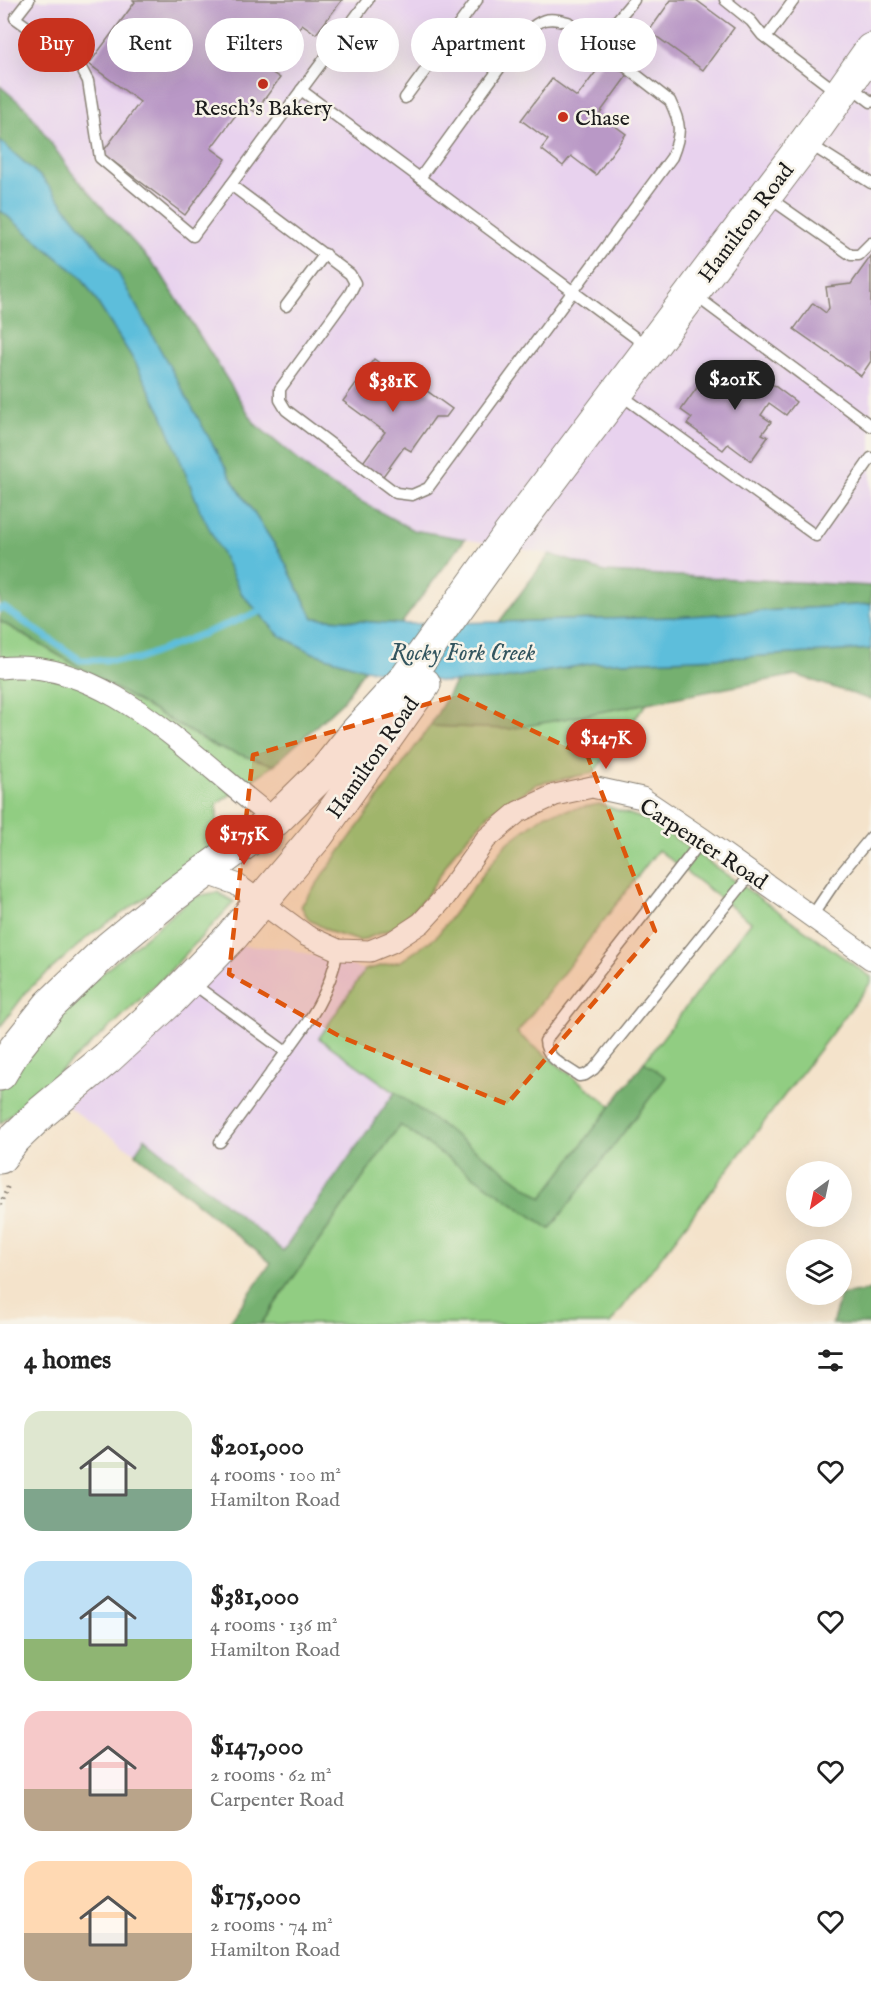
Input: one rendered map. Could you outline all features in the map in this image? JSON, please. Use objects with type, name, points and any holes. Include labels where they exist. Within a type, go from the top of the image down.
[{"type":"main road","name":"Hamilton Road","points":[[0,1156],[42,1112],[107,1058],[189,981],[260,903],[318,834],[367,741],[408,676],[520,536],[618,393],[806,142],[853,94],[871,50]]},
{"type":"main road","name":"Hamilton Road","points":[[0,1074],[15,1049],[50,1005],[108,948],[275,820],[327,769],[367,741]]},
{"type":"main road","name":"Hamilton Road","points":[[0,1048],[46,990],[93,945],[130,917],[194,881]]},
{"type":"street","points":[[0,668],[15,666],[63,673],[118,697],[169,732],[249,801],[275,820]]},
{"type":"street","name":"Carpenter Road","points":[[194,881],[236,884],[307,936],[338,950],[370,951],[392,942],[421,923],[444,898],[486,839],[518,812],[555,795],[592,787],[642,798],[869,953]]},
{"type":"lane","points":[[29,0],[15,18],[79,64],[88,81],[100,158],[193,236],[368,0]]},
{"type":"lane","points":[[405,98],[477,0]]},
{"type":"lane","points":[[619,18],[634,0]]},
{"type":"lane","points":[[725,0],[751,21],[766,38],[853,94]]},
{"type":"lane","points":[[766,38],[794,0]]},
{"type":"lane","points":[[231,185],[325,254],[350,274],[355,283],[280,389],[280,400],[286,410],[396,493],[412,495],[428,488],[672,157],[680,137],[678,118],[670,100],[568,22],[554,18],[538,22],[525,33],[420,178]]},
{"type":"lane","points":[[301,90],[650,349]]},
{"type":"lane","points":[[806,142],[871,183]]},
{"type":"lane","points":[[766,195],[851,255],[860,255],[871,243]]},
{"type":"lane","points":[[286,306],[325,254]]},
{"type":"lane","points":[[692,293],[871,426]]},
{"type":"lane","points":[[618,393],[816,536],[871,458]]},
{"type":"lane","points":[[812,916],[839,876],[871,837]]},
{"type":"lane","points":[[703,839],[545,1041],[545,1048],[549,1055],[579,1076],[594,1069],[752,873]]},
{"type":"lane","points":[[220,1142],[309,1022],[334,974],[338,950]]},
{"type":"lane","points":[[189,981],[286,1052]]},
{"type":"highlighted area","points":[[458,695],[588,757],[655,931],[507,1104],[341,1037],[229,974],[253,755]]},
{"type":"shaded area","points":[[0,0],[871,0],[871,586],[605,572],[550,554],[413,530],[322,480],[255,424],[160,272],[72,173],[27,109],[0,86]]},
{"type":"shaded area","points":[[238,946],[286,948],[365,970],[320,1038],[395,1092],[283,1251],[146,1139],[135,1153],[67,1106]]},
{"type":"green space","points":[[0,86],[27,109],[72,173],[160,272],[255,424],[322,480],[413,530],[465,539],[401,624],[313,618],[280,553],[43,179],[0,141]]},
{"type":"green space","points":[[0,210],[82,278],[135,362],[163,416],[242,594],[279,635],[313,653],[365,669],[343,701],[274,765],[216,747],[0,621]]},
{"type":"green space","points":[[550,554],[605,572],[871,586],[871,604],[675,617],[499,622]]},
{"type":"green space","points":[[0,621],[216,747],[274,765],[217,804],[217,835],[209,854],[90,935],[28,990],[0,1027]]},
{"type":"green space","points":[[871,649],[871,700],[796,675],[510,729],[430,726],[456,681],[496,680],[595,663]]},
{"type":"green space","points":[[647,703],[593,773],[537,784],[490,813],[455,851],[426,897],[396,927],[360,941],[333,933],[309,920],[301,906],[430,726],[510,729]]},
{"type":"green space","points":[[600,804],[652,822],[871,977],[871,982],[610,1324],[261,1324],[400,1125],[550,1229],[665,1078],[644,1062],[751,922],[658,850],[517,1033],[611,1106],[542,1198],[319,1038],[365,970],[401,961],[436,937],[506,844],[546,814]]},
{"type":"green space","points":[[217,892],[234,902],[168,973],[0,1124],[0,1081],[30,1034],[193,897]]},
{"type":"green space","points":[[644,1062],[666,1077],[550,1229],[400,1125],[261,1324],[228,1324],[271,1263],[135,1153],[145,1138],[283,1251],[395,1092],[542,1198]]},
{"type":"green space","points":[[871,1290],[871,1324],[832,1324],[838,1305],[852,1305],[852,1293]]},
{"type":"water","name":"Rocky Fork Creek","points":[[0,141],[43,179],[118,273],[234,483],[280,553],[313,618],[401,624],[499,622],[675,617],[871,604],[871,649],[595,663],[496,680],[445,682],[365,669],[313,653],[279,635],[242,594],[200,510],[163,416],[135,362],[82,278],[0,210]]},
{"type":"building","points":[[133,0],[342,0],[328,18],[316,18],[316,34],[304,25],[304,18],[205,18],[205,72],[271,72],[280,78],[255,112],[244,104],[211,148],[226,159],[185,215],[102,153],[140,102],[95,68],[95,56],[107,40],[107,72],[193,72],[193,18],[123,18],[135,2]]},
{"type":"building","points":[[671,0],[696,0],[734,28],[703,70],[657,37],[657,20]]},
{"type":"building","name":"Chase","points":[[596,72],[629,73],[599,114],[626,134],[596,175],[571,156],[563,166],[541,149],[548,140],[521,120],[552,79],[577,97]]},
{"type":"building","points":[[871,256],[871,361],[861,376],[794,329],[813,303],[826,313],[829,308],[826,287],[851,284]]},
{"type":"building","points":[[374,359],[392,372],[395,368],[452,409],[446,417],[435,417],[411,451],[404,447],[381,479],[361,465],[385,432],[343,401]]},
{"type":"building","points":[[745,368],[758,377],[760,375],[796,402],[786,415],[769,403],[761,415],[771,422],[762,434],[768,437],[751,461],[728,444],[723,450],[687,424],[692,418],[681,410],[709,371],[732,387]]},
{"type":"waterway","points":[[0,609],[4,608],[80,660],[136,660],[259,612]]},
{"type":"place","name":"Resch's Bakery","points":[[263,84]]},
{"type":"place","name":"Chase","points":[[563,117]]}]
